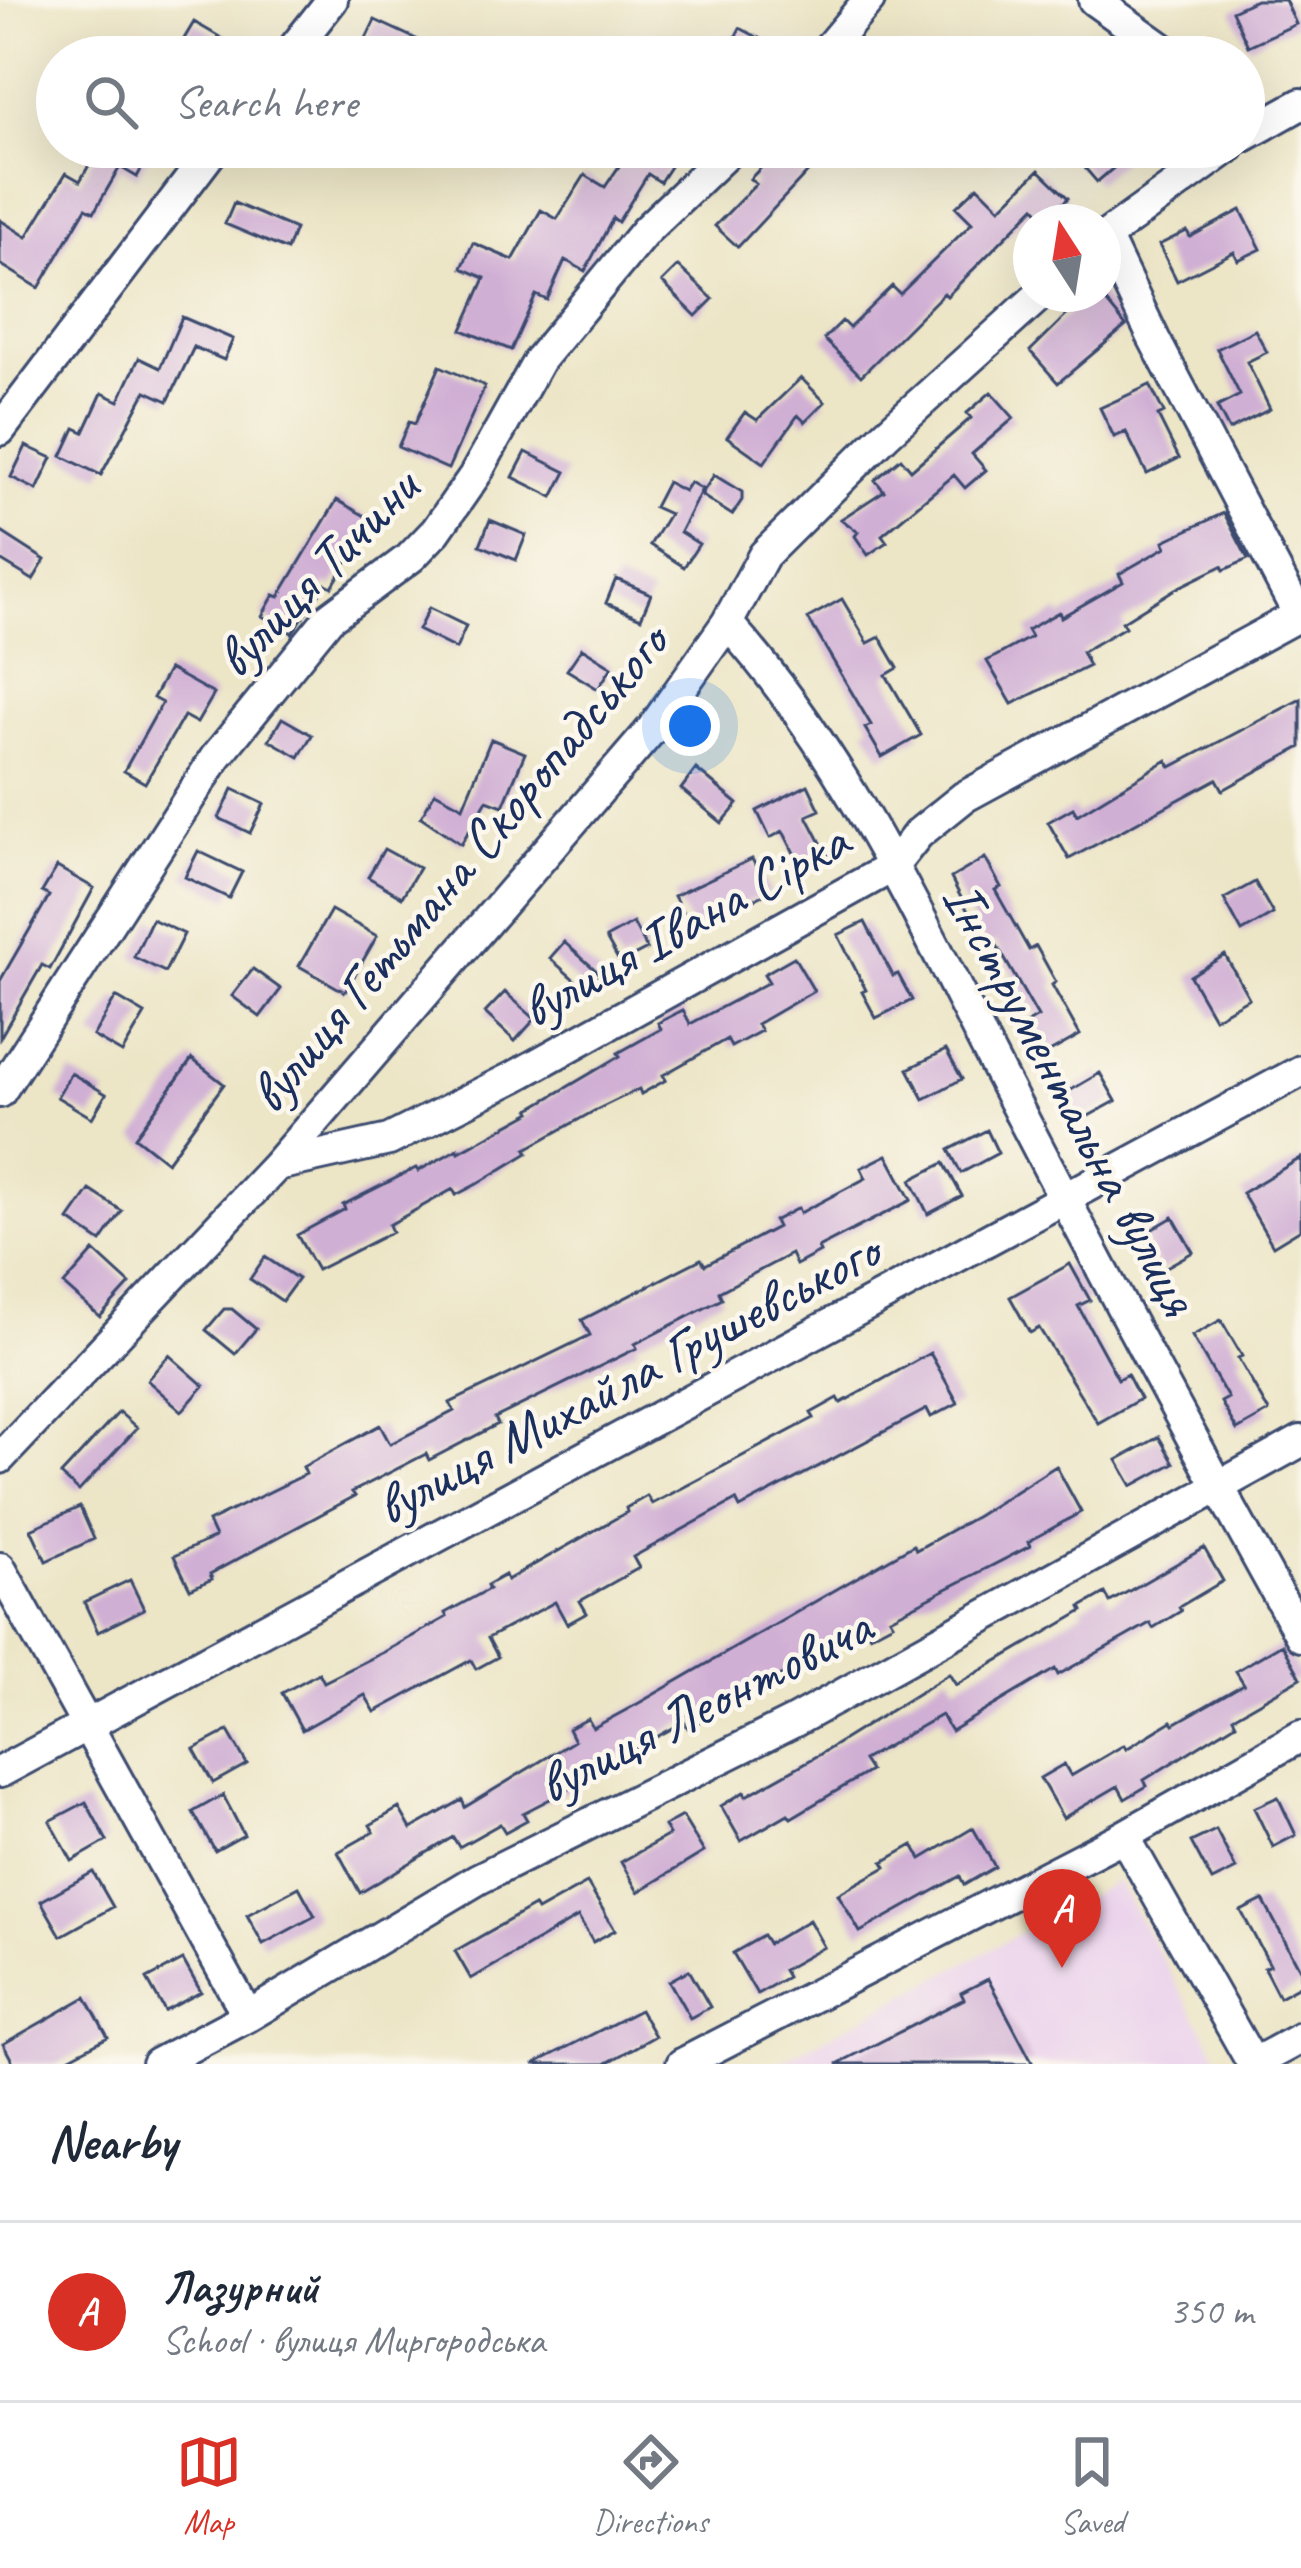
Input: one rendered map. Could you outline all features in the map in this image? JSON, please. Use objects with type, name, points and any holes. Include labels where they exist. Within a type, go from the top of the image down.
[{"type":"street","points":[[303,36],[332,0]]},
{"type":"street","points":[[839,36],[869,0]]},
{"type":"street","points":[[1094,0],[1145,36]]},
{"type":"street","points":[[1265,124],[1301,104]]},
{"type":"street","points":[[0,430],[199,168]]},
{"type":"street","name":"вулиця Тичини","points":[[0,1093],[216,757],[329,618],[411,557],[436,531],[475,475],[539,360],[646,230],[711,168]]},
{"type":"street","points":[[1121,225],[1198,168]]},
{"type":"street","points":[[1121,272],[1300,614]]},
{"type":"street","name":"вулиця Гетьмана Скоропадського","points":[[0,1458],[277,1165],[653,728],[727,623],[764,555],[886,434],[1021,312]]},
{"type":"street","name":"вулиця Івана Сірка","points":[[277,1165],[389,1140],[514,1077],[892,867],[918,834],[964,797],[1300,614]]},
{"type":"street","name":"Інструментальна вулиця","points":[[727,623],[772,674],[892,867],[1301,1636]]},
{"type":"street","name":"вулиця Михайла Грушевського","points":[[0,1772],[1301,1071]]},
{"type":"street","name":"вулиця Леонтовича","points":[[157,2064],[248,2016],[478,1880],[793,1722],[1301,1441]]},
{"type":"street","points":[[0,1568],[248,2016]]},
{"type":"street","points":[[682,2064],[1124,1836],[1301,1736]]},
{"type":"street","points":[[1124,1836],[1253,2064],[1301,2038]]},
{"type":"shaded area","points":[[1117,1881],[1217,2054],[1195,2064],[777,2064]]},
{"type":"building","points":[[1256,0],[1285,0],[1296,24],[1265,38],[1243,36],[1232,11]]},
{"type":"building","points":[[375,20],[410,36],[367,36]]},
{"type":"building","points":[[194,22],[218,36],[186,36]]},
{"type":"building","points":[[87,168],[119,168],[94,212],[86,208],[39,288],[0,264],[0,220],[27,237],[66,173],[80,181]]},
{"type":"building","points":[[122,168],[142,168],[137,177]]},
{"type":"building","points":[[618,168],[669,168],[660,182],[648,174],[618,222],[613,218],[585,271],[565,260],[547,300],[536,295],[511,350],[462,330],[485,278],[462,268],[473,243],[513,260],[541,210],[557,219],[585,175],[605,187]]},
{"type":"building","points":[[761,168],[811,168],[738,247],[715,226],[756,184],[750,179]]},
{"type":"building","points":[[1085,168],[1114,168],[1097,182]]},
{"type":"building","points":[[1039,170],[1068,198],[1062,204],[1013,204],[1013,229],[861,376],[824,339],[842,321],[849,328],[892,286],[900,294],[972,223],[956,207],[978,186],[1000,208]]},
{"type":"building","points":[[234,203],[295,229],[287,250],[225,224]]},
{"type":"building","points":[[1241,210],[1261,249],[1238,260],[1234,252],[1177,281],[1159,245],[1187,231],[1190,237]]},
{"type":"building","points":[[678,266],[713,299],[696,316],[662,282]]},
{"type":"building","points":[[1070,312],[1115,312],[1126,326],[1058,383],[1030,351]]},
{"type":"building","points":[[182,317],[233,339],[224,360],[194,347],[168,401],[146,391],[101,475],[62,456],[75,428],[84,432],[102,393],[119,401],[139,358],[160,368]]},
{"type":"building","points":[[1255,330],[1267,352],[1247,362],[1270,409],[1229,430],[1217,407],[1240,395],[1217,349]]},
{"type":"building","points":[[440,366],[485,386],[448,469],[398,447],[409,422],[415,424]]},
{"type":"building","points":[[801,378],[825,402],[805,422],[798,415],[764,463],[727,437],[745,412],[757,420]]},
{"type":"building","points":[[1150,385],[1164,413],[1158,416],[1179,458],[1147,474],[1126,432],[1114,437],[1100,408]]},
{"type":"building","points":[[991,392],[1014,418],[972,454],[986,470],[965,488],[954,475],[882,535],[887,542],[868,555],[855,536],[858,532],[841,519],[884,491],[875,480],[901,458],[911,470],[971,418],[967,413]]},
{"type":"building","points":[[26,446],[52,458],[37,490],[11,477]]},
{"type":"building","points":[[526,452],[566,472],[553,497],[513,477]]},
{"type":"building","points":[[714,475],[742,492],[732,515],[701,495]]},
{"type":"building","points":[[667,482],[684,491],[690,482],[702,489],[680,532],[699,544],[684,567],[650,545],[669,514],[654,507]]},
{"type":"building","points":[[337,500],[372,520],[332,587],[326,584],[292,633],[262,616],[274,595],[279,597]]},
{"type":"building","points":[[1224,513],[1248,559],[1175,589],[1082,652],[1089,666],[1012,704],[987,661],[1031,637],[1027,630],[1123,582],[1119,574],[1166,547],[1164,541]]},
{"type":"building","points":[[490,520],[526,535],[516,560],[480,545]]},
{"type":"building","points":[[0,531],[45,560],[33,580],[0,560]]},
{"type":"building","points":[[616,579],[651,594],[641,618],[606,603]]},
{"type":"building","points":[[842,599],[868,643],[880,637],[898,668],[886,675],[921,735],[882,757],[865,728],[871,725],[808,618]]},
{"type":"building","points":[[429,608],[466,626],[456,649],[418,630]]},
{"type":"building","points":[[582,648],[612,667],[598,689],[567,670]]},
{"type":"building","points":[[169,669],[214,694],[197,723],[184,716],[145,783],[124,771],[162,703],[153,698]]},
{"type":"building","points":[[1301,699],[1301,747],[1223,790],[1217,779],[1069,859],[1048,822],[1073,808],[1077,815],[1167,760],[1171,767]]},
{"type":"building","points":[[282,718],[312,735],[299,757],[269,740]]},
{"type":"building","points":[[491,739],[525,753],[503,806],[487,800],[461,844],[421,817],[435,792],[463,807]]},
{"type":"building","points":[[696,769],[738,804],[722,823],[681,789]]},
{"type":"building","points":[[808,785],[820,810],[807,816],[828,856],[802,869],[783,831],[770,838],[757,811]]},
{"type":"building","points":[[233,789],[264,804],[250,833],[219,818]]},
{"type":"building","points":[[384,849],[419,868],[402,897],[368,877]]},
{"type":"building","points":[[198,851],[242,872],[229,898],[185,877]]},
{"type":"building","points":[[985,858],[1001,887],[995,890],[1029,950],[1036,946],[1080,1035],[1037,1059],[1019,1028],[1038,1017],[995,942],[986,947],[951,878]]},
{"type":"building","points":[[752,859],[770,892],[691,928],[674,896]]},
{"type":"building","points":[[57,867],[94,888],[50,969],[42,965],[0,1038],[0,981],[49,896],[42,892]]},
{"type":"building","points":[[1255,882],[1273,914],[1242,932],[1224,899]]},
{"type":"building","points":[[331,910],[377,936],[345,992],[299,966]]},
{"type":"building","points":[[152,919],[184,934],[165,972],[134,957]]},
{"type":"building","points":[[865,922],[893,976],[898,974],[912,1000],[876,1018],[838,935]]},
{"type":"building","points":[[633,923],[647,949],[620,963],[606,938]]},
{"type":"building","points":[[564,942],[600,974],[586,990],[550,958]]},
{"type":"building","points":[[1225,955],[1249,998],[1214,1018],[1190,976]]},
{"type":"building","points":[[794,957],[814,991],[757,1024],[761,1031],[731,1047],[727,1039],[663,1075],[666,1080],[594,1111],[526,1149],[528,1153],[477,1184],[456,1195],[453,1189],[389,1225],[392,1232],[317,1270],[297,1235],[345,1209],[343,1205],[459,1152],[532,1112],[530,1109],[661,1029],[658,1023],[683,1010],[690,1024],[769,982],[764,974]]},
{"type":"building","points":[[253,969],[281,989],[260,1017],[232,996]]},
{"type":"building","points":[[505,992],[535,1019],[515,1041],[485,1013]]},
{"type":"building","points":[[116,997],[145,1014],[122,1053],[93,1036]]},
{"type":"building","points":[[946,1050],[962,1079],[924,1099],[908,1069]]},
{"type":"building","points":[[192,1059],[224,1084],[167,1162],[135,1137]]},
{"type":"building","points":[[71,1073],[106,1094],[92,1118],[57,1097]]},
{"type":"building","points":[[1100,1073],[1116,1101],[1074,1124],[1059,1097]]},
{"type":"building","points":[[987,1130],[998,1153],[961,1173],[949,1150]]},
{"type":"building","points":[[887,1155],[911,1200],[818,1248],[820,1252],[796,1265],[791,1254],[719,1292],[722,1299],[635,1344],[637,1348],[495,1418],[498,1424],[429,1460],[426,1454],[352,1492],[355,1496],[190,1589],[174,1556],[215,1537],[208,1522],[306,1474],[303,1467],[380,1425],[390,1444],[454,1411],[450,1403],[590,1335],[582,1320],[701,1259],[705,1265],[777,1227],[774,1221],[798,1208],[800,1213],[866,1178],[861,1168]]},
{"type":"building","points":[[1301,1158],[1301,1229],[1273,1246],[1242,1193]]},
{"type":"building","points":[[944,1163],[962,1196],[928,1214],[911,1180]]},
{"type":"building","points":[[90,1190],[122,1211],[101,1242],[69,1220]]},
{"type":"building","points":[[1173,1217],[1193,1252],[1161,1270],[1141,1236]]},
{"type":"building","points":[[94,1251],[130,1284],[100,1317],[64,1285]]},
{"type":"building","points":[[265,1257],[298,1279],[282,1301],[250,1279]]},
{"type":"building","points":[[1070,1264],[1090,1300],[1078,1306],[1118,1379],[1127,1374],[1140,1399],[1098,1423],[1039,1328],[1030,1333],[1010,1297]]},
{"type":"building","points":[[224,1309],[232,1309],[256,1329],[235,1354],[206,1330]]},
{"type":"building","points":[[1221,1320],[1269,1412],[1237,1430],[1221,1402],[1228,1398],[1192,1336]]},
{"type":"building","points":[[930,1353],[958,1403],[931,1417],[927,1409],[740,1508],[736,1500],[633,1557],[639,1568],[580,1601],[587,1613],[567,1624],[555,1602],[488,1638],[498,1657],[476,1669],[471,1660],[375,1712],[365,1695],[302,1730],[282,1693],[319,1673],[324,1682],[386,1651],[447,1617],[445,1613],[489,1589],[487,1585],[505,1575],[507,1580],[647,1496],[652,1504],[814,1418],[811,1413],[838,1398],[841,1403]]},
{"type":"building","points":[[169,1355],[204,1386],[182,1411],[147,1380]]},
{"type":"building","points":[[119,1412],[137,1428],[79,1491],[61,1475]]},
{"type":"building","points":[[1159,1437],[1174,1463],[1132,1486],[1117,1460]]},
{"type":"building","points":[[1056,1466],[1081,1512],[1028,1542],[1030,1546],[890,1618],[893,1623],[870,1635],[866,1628],[688,1728],[684,1722],[611,1762],[614,1766],[523,1813],[527,1820],[505,1832],[500,1824],[459,1847],[453,1837],[360,1893],[338,1852],[374,1832],[370,1825],[399,1808],[411,1829],[462,1800],[465,1807],[574,1741],[568,1729],[588,1719],[593,1728],[914,1545],[916,1550],[977,1516]]},
{"type":"building","points":[[80,1507],[94,1539],[46,1561],[31,1529]]},
{"type":"building","points":[[1204,1548],[1223,1581],[1179,1607],[1181,1611],[1153,1628],[1150,1623],[1058,1675],[1055,1669],[951,1731],[941,1715],[863,1760],[870,1771],[791,1818],[788,1814],[741,1841],[721,1806],[819,1755],[949,1674],[956,1685],[1083,1611],[1081,1607],[1105,1593],[1110,1602]]},
{"type":"building","points":[[130,1580],[144,1609],[98,1632],[84,1602]]},
{"type":"building","points":[[1282,1644],[1301,1678],[1233,1717],[1236,1723],[1144,1780],[1147,1786],[1125,1799],[1118,1786],[1063,1818],[1040,1778],[1064,1764],[1071,1776],[1124,1745],[1126,1749],[1174,1724],[1244,1684],[1236,1671]]},
{"type":"building","points":[[228,1731],[247,1764],[213,1783],[194,1749]]},
{"type":"building","points":[[223,1795],[244,1835],[215,1851],[193,1812]]},
{"type":"building","points":[[1278,1797],[1296,1835],[1273,1847],[1254,1808]]},
{"type":"building","points":[[86,1802],[107,1841],[72,1861],[50,1821]]},
{"type":"building","points":[[682,1816],[704,1852],[638,1892],[621,1862],[669,1835],[664,1826]]},
{"type":"building","points":[[973,1828],[995,1867],[964,1885],[960,1876],[860,1932],[838,1894],[886,1867],[883,1862],[913,1845],[921,1859]]},
{"type":"building","points":[[1216,1830],[1236,1869],[1212,1881],[1191,1842]]},
{"type":"building","points":[[93,1872],[113,1907],[61,1936],[41,1901]]},
{"type":"building","points":[[587,1883],[615,1930],[593,1942],[578,1917],[471,1979],[455,1951],[534,1906],[537,1911]]},
{"type":"building","points":[[299,1887],[315,1916],[263,1944],[247,1915]]},
{"type":"building","points":[[1263,1900],[1301,1971],[1301,1985],[1279,1997],[1264,1968],[1270,1965],[1241,1911]]},
{"type":"building","points":[[809,1920],[824,1947],[783,1970],[787,1977],[757,1994],[733,1953],[763,1936],[768,1944]]},
{"type":"building","points":[[183,1960],[201,1992],[165,2011],[147,1979]]},
{"type":"building","points":[[689,1970],[710,2007],[690,2018],[669,1981]]},
{"type":"building","points":[[988,1979],[1033,2064],[837,2064],[964,1999],[961,1993]]},
{"type":"building","points":[[86,1997],[108,2037],[57,2064],[14,2064],[3,2044]]},
{"type":"building","points":[[640,2010],[655,2036],[605,2064],[534,2064]]},
{"type":"place","name":"Лазурний","points":[[1062,1968]]}]
